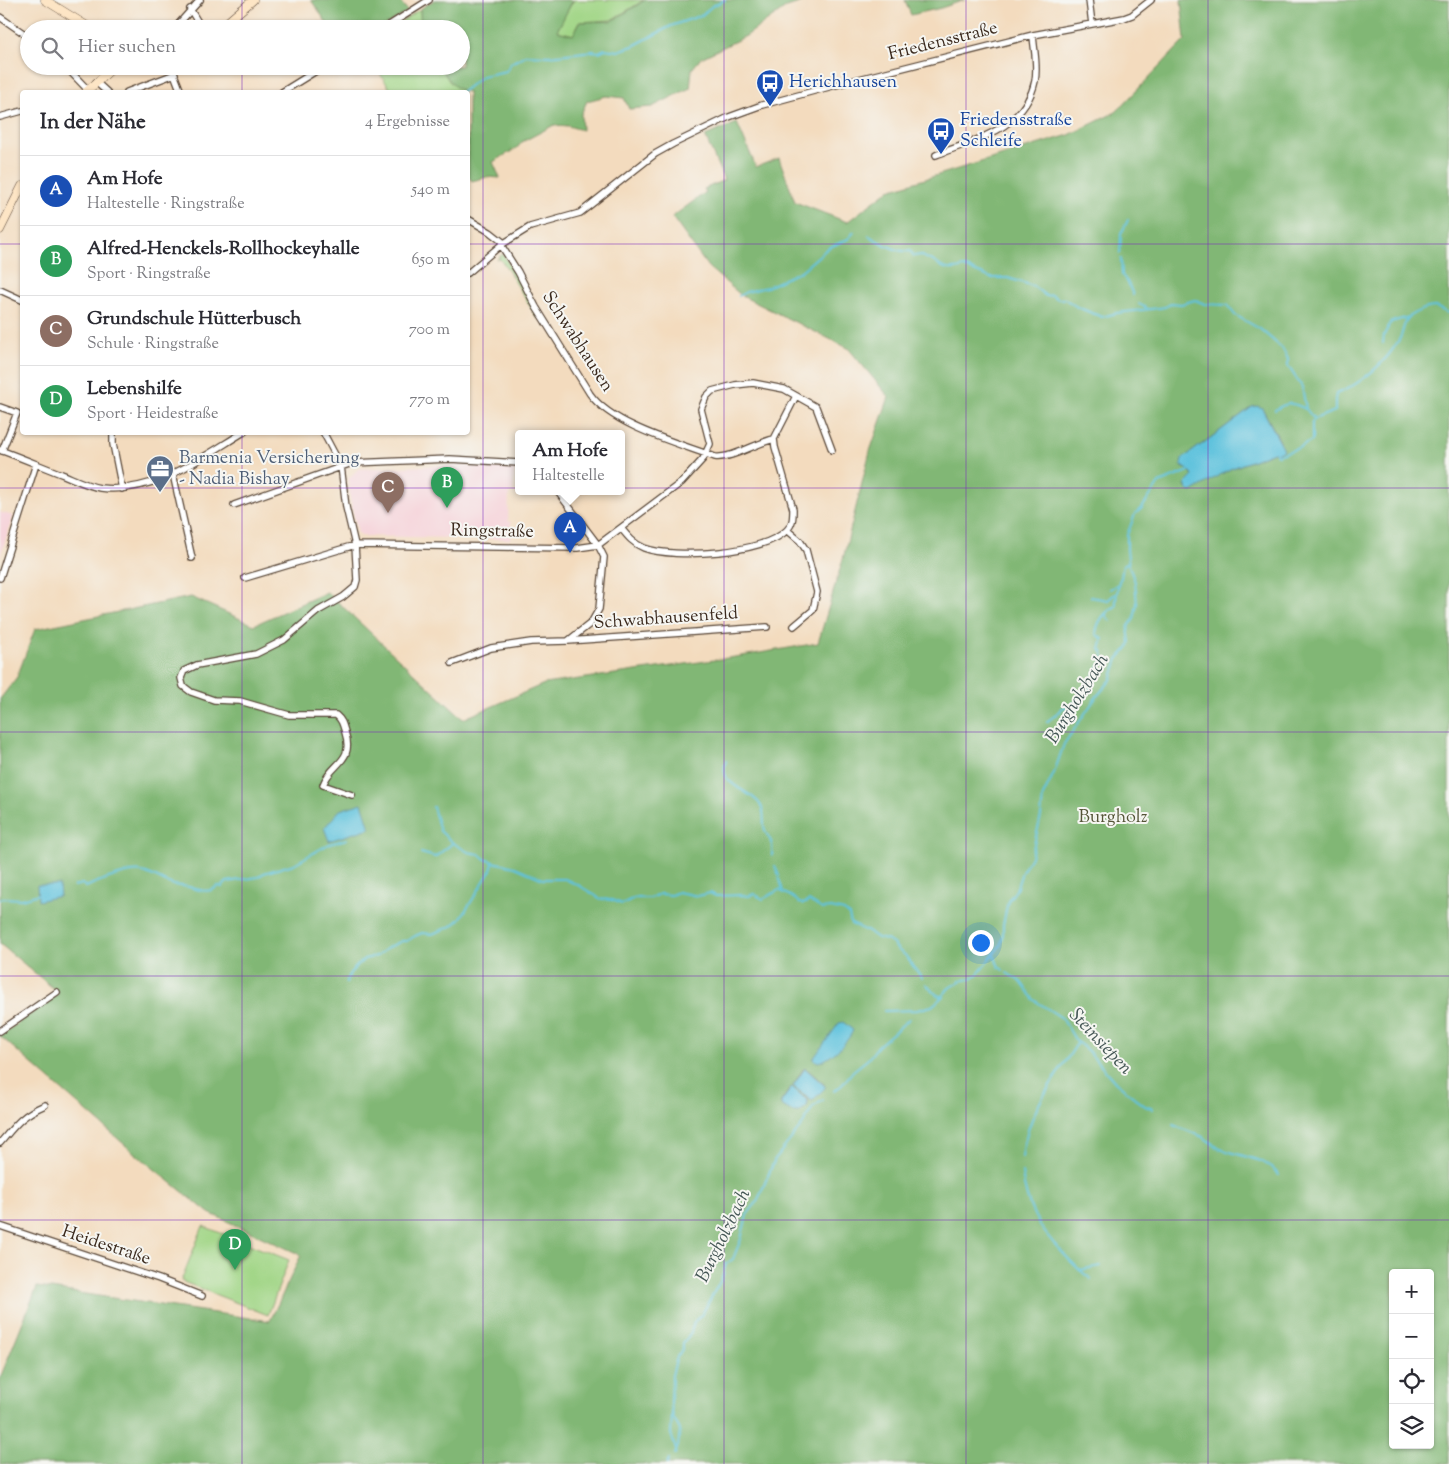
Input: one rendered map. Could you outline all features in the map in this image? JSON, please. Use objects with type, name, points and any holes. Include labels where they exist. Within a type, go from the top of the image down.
[{"type":"main road","points":[[45,0],[77,20]]},
{"type":"main road","points":[[230,20],[253,0]]},
{"type":"main road","points":[[88,90],[104,75]]},
{"type":"main road","points":[[0,230],[20,190]]},
{"type":"street","points":[[181,20],[200,0]]},
{"type":"street","points":[[397,20],[429,0]]},
{"type":"street","points":[[1089,0],[1092,24]]},
{"type":"street","name":"Friedensstraße","points":[[503,244],[530,227],[580,213],[673,144],[729,117],[762,105],[826,87],[1033,35],[1114,20],[1132,15],[1151,0]]},
{"type":"street","points":[[190,9],[197,20]]},
{"type":"street","points":[[0,17],[20,31]]},
{"type":"street","points":[[936,155],[993,133],[1008,124],[1023,109],[1035,81],[1036,66],[1033,35]]},
{"type":"street","points":[[73,75],[86,90]]},
{"type":"street","points":[[132,90],[172,75]]},
{"type":"street","points":[[175,75],[180,90]]},
{"type":"street","points":[[285,90],[309,75]]},
{"type":"street","points":[[96,82],[105,90]]},
{"type":"street","points":[[0,117],[20,112]]},
{"type":"street","points":[[470,220],[490,232],[503,244],[470,271]]},
{"type":"street","name":"Schwabhausen","points":[[503,244],[536,307],[596,403],[612,416],[630,425],[715,457],[725,457],[760,442],[774,439]]},
{"type":"street","points":[[0,290],[20,299]]},
{"type":"street","points":[[706,454],[710,444],[701,409],[706,397],[712,391],[753,383],[784,389],[816,407],[832,450]]},
{"type":"street","points":[[621,528],[632,542],[644,548],[656,551],[703,553],[724,552],[758,545],[773,539],[787,530],[793,519],[793,509],[774,439],[796,396]]},
{"type":"street","points":[[0,407],[17,413],[1,450],[100,488],[122,489],[149,484],[173,474],[239,435]]},
{"type":"street","points":[[113,435],[122,489]]},
{"type":"street","points":[[325,435],[341,466],[346,507],[355,545],[358,580],[355,587],[349,593],[318,610],[284,640],[256,654],[197,666],[184,671],[181,678],[183,686],[191,692],[214,700],[240,701],[289,716],[336,715],[341,719],[348,740],[347,750],[342,762],[331,771],[323,785],[352,795]]},
{"type":"street","name":"Ringstraße","points":[[245,578],[355,545],[577,548],[598,545],[682,482],[706,454]]},
{"type":"street","points":[[234,505],[352,463],[450,459],[515,463]]},
{"type":"street","points":[[0,578],[36,464]]},
{"type":"street","points":[[173,474],[192,558]]},
{"type":"street","points":[[560,495],[598,545]]},
{"type":"street","points":[[787,530],[800,541],[806,550],[817,592],[813,610],[794,626]]},
{"type":"street","name":"Schwabhausenfeld","points":[[568,640],[590,623],[599,609],[604,557],[598,545]]},
{"type":"street","name":"Schwabhausenfeld","points":[[452,663],[491,648],[531,642],[767,627]]},
{"type":"street","points":[[0,1031],[57,992]]},
{"type":"street","points":[[0,1143],[20,1119],[45,1104]]},
{"type":"street","name":"Heidestraße","points":[[0,1226],[159,1279],[202,1296]]},
{"type":"shaded area","points":[[452,465],[514,469],[513,492],[509,492],[508,521],[511,522],[510,539],[361,536],[358,534],[350,498],[349,478],[358,469]]},
{"type":"shaded area","points":[[0,512],[13,516],[0,557]]},
{"type":"green space","points":[[311,0],[399,0],[408,11],[394,20],[325,20]]},
{"type":"green space","points":[[434,0],[573,0],[557,31],[573,35],[580,22],[612,21],[645,0],[808,0],[787,7],[746,36],[701,58],[692,69],[690,88],[652,107],[629,109],[624,98],[606,96],[587,101],[581,114],[582,130],[554,125],[522,142],[517,148],[493,162],[500,178],[487,177],[472,181],[470,178],[470,90],[459,89],[446,75],[470,75],[470,20],[421,20],[420,9]]},
{"type":"green space","points":[[574,0],[644,0],[612,20],[579,22],[574,35],[557,31]]},
{"type":"green space","points":[[905,0],[965,0],[911,15]]},
{"type":"green space","name":"Burgholz","points":[[1181,0],[1449,0],[1449,1464],[0,1464],[0,1378],[37,1287],[270,1321],[301,1255],[209,1213],[132,1151],[0,1036],[59,993],[0,944],[0,699],[17,677],[35,629],[191,597],[254,625],[327,592],[463,719],[544,684],[742,656],[818,643],[843,559],[870,451],[889,397],[848,348],[742,296],[708,267],[672,217],[706,192],[704,189],[724,180],[705,136],[737,123],[756,167],[779,158],[795,202],[847,222],[889,190],[1069,135],[1116,112],[1185,40]],"holes":[[[1252,407],[1262,408],[1280,441],[1278,453],[1274,452],[1230,469],[1189,491],[1185,487],[1193,476],[1182,459]],[[803,1069],[808,1070],[825,1085],[810,1100],[793,1086]],[[791,1087],[808,1100],[807,1106],[800,1112],[787,1109],[780,1103]]]},
{"type":"green space","points":[[420,9],[421,20],[404,20]]},
{"type":"green space","points":[[381,75],[445,75],[449,81],[460,90],[391,90]]},
{"type":"green space","points":[[503,254],[540,317],[537,318],[505,265],[500,259],[497,259]]},
{"type":"green space","points":[[203,1226],[289,1260],[268,1315],[181,1281]]},
{"type":"water","points":[[1252,407],[1262,408],[1284,450],[1230,469],[1191,492],[1187,490],[1185,484],[1193,476],[1191,472],[1181,465],[1182,459]]},
{"type":"water","points":[[362,803],[370,828],[329,841],[324,828],[340,810]]},
{"type":"water","points":[[37,885],[59,885],[60,896],[38,901]]},
{"type":"water","points":[[843,1022],[853,1030],[848,1039],[823,1061],[818,1062],[813,1059],[839,1023]]},
{"type":"water","points":[[805,1068],[825,1086],[812,1101],[793,1086]]},
{"type":"water","points":[[792,1087],[808,1101],[807,1106],[800,1112],[793,1112],[781,1105],[781,1102]]},
{"type":"waterway","points":[[464,90],[482,76],[506,71],[511,63],[526,55],[549,56],[599,52],[605,49],[618,51],[633,46],[671,26],[702,15],[712,6],[725,0]]},
{"type":"waterway","points":[[1120,253],[1121,234],[1128,220]]},
{"type":"waterway","points":[[739,296],[746,292],[767,287],[801,271],[828,248],[848,239],[854,232]]},
{"type":"waterway","points":[[869,236],[894,249],[910,251],[914,256],[921,255],[942,267],[952,269],[964,267],[991,278],[1008,278],[1033,286],[1046,296],[1052,295],[1058,299],[1065,299],[1077,307],[1102,317],[1195,300],[1205,304],[1227,305],[1235,315],[1260,329],[1282,348],[1288,359],[1288,366],[1302,387],[1306,409],[1314,419]]},
{"type":"waterway","points":[[1121,259],[1122,275],[1133,295]]},
{"type":"waterway","points":[[1139,304],[1148,309]]},
{"type":"waterway","name":"Burgholzbach","points":[[1276,453],[1277,455],[1296,449],[1312,441],[1312,422],[1314,419],[1335,411],[1336,394],[1355,384],[1381,364],[1395,347],[1406,321],[1411,315],[1421,310],[1435,307],[1449,313]]},
{"type":"waterway","points":[[1383,343],[1384,335],[1391,322],[1409,317]]},
{"type":"waterway","points":[[1275,410],[1290,404],[1306,409]]},
{"type":"waterway","name":"Burgholzbach","points":[[884,1011],[917,1010],[932,1006],[949,988],[960,981],[970,979],[978,974],[1000,946],[1003,938],[1003,925],[1008,901],[1016,890],[1022,872],[1031,857],[1041,816],[1043,796],[1054,773],[1064,744],[1097,696],[1111,680],[1118,659],[1130,643],[1128,627],[1134,619],[1137,604],[1135,582],[1129,566],[1127,535],[1135,514],[1142,508],[1159,483],[1189,471]]},
{"type":"waterway","points":[[1047,722],[1062,708],[1071,705],[1079,699],[1092,684],[1094,674],[1104,658],[1100,649],[1103,639],[1096,634],[1098,625],[1102,617],[1116,606],[1123,565],[1127,563]]},
{"type":"waterway","points":[[1110,589],[1118,584]]},
{"type":"waterway","points":[[1091,597],[1108,600],[1115,594]]},
{"type":"waterway","points":[[1106,613],[1111,621]]},
{"type":"waterway","points":[[726,761],[724,769],[726,776],[735,786],[754,798],[761,806],[765,830],[772,844],[772,855]]},
{"type":"waterway","points":[[433,807],[440,831],[453,843]]},
{"type":"waterway","points":[[74,886],[82,884],[86,887],[114,876],[130,872],[142,872],[174,885],[208,891],[218,886],[222,887],[227,882],[258,877],[264,873],[294,864],[329,844],[347,839]]},
{"type":"waterway","points":[[421,853],[435,857],[453,843],[468,852],[479,854],[493,862],[515,867],[543,879],[565,879],[601,899],[612,900],[622,904],[634,898],[650,898],[660,894],[671,895],[678,892],[698,896],[710,893],[716,896],[749,896],[754,894],[763,899],[779,890],[793,897],[799,903],[803,904],[809,901],[822,909],[831,908],[844,911],[849,915],[851,924],[893,944],[905,955],[922,978]]},
{"type":"waterway","points":[[346,983],[350,973],[364,959],[377,956],[389,947],[402,941],[407,941],[422,933],[432,934],[452,926],[460,919],[491,870],[493,863]]},
{"type":"waterway","points":[[775,866],[779,876]]},
{"type":"waterway","points":[[779,879],[783,891]]},
{"type":"waterway","points":[[0,899],[22,899],[39,894]]},
{"type":"waterway","name":"Steinsiepen","points":[[994,955],[999,967],[1003,970]]},
{"type":"waterway","name":"Steinsiepen","points":[[1007,973],[1021,982],[1034,1000],[1062,1018],[1076,1041],[1087,1050],[1116,1083],[1145,1106],[1153,1109]]},
{"type":"waterway","points":[[926,984],[937,995],[943,997]]},
{"type":"waterway","name":"Burgholzbach","points":[[834,1091],[842,1085],[853,1071],[868,1059],[878,1046],[909,1019]]},
{"type":"waterway","points":[[1022,1157],[1030,1125],[1043,1096],[1078,1042]]},
{"type":"waterway","name":"Burgholzbach","points":[[675,1454],[680,1430],[673,1417],[671,1404],[672,1375],[677,1357],[691,1332],[694,1322],[702,1314],[722,1278],[726,1264],[733,1259],[741,1239],[747,1215],[757,1202],[775,1159],[803,1124],[813,1107],[823,1100]]},
{"type":"waterway","name":"Steinsiepen","points":[[1173,1125],[1203,1137],[1220,1149],[1261,1161],[1279,1175]]},
{"type":"waterway","points":[[1022,1173],[1027,1197],[1040,1226],[1079,1270],[1091,1279]]},
{"type":"waterway","points":[[1079,1270],[1101,1266]]},
{"type":"waterway","points":[[672,1413],[671,1434],[676,1450]]},
{"type":"waterway","name":"Burgholzbach","points":[[667,1464],[669,1460]]},
{"type":"place","name":"Herichhausen","points":[[770,107]]},
{"type":"place","name":"Friedensstraße Schleife","points":[[941,155]]},
{"type":"place","name":"Barmenia Versicherung - Nadia Bishay","points":[[160,493]]},
{"type":"place","name":"Alfred-Henckels-Rollhockeyhalle","points":[[447,508]]},
{"type":"place","name":"Grundschule Hütterbusch","points":[[388,513]]},
{"type":"place","name":"Am Hofe","points":[[570,553]]},
{"type":"place","name":"Lebenshilfe","points":[[235,1270]]}]
